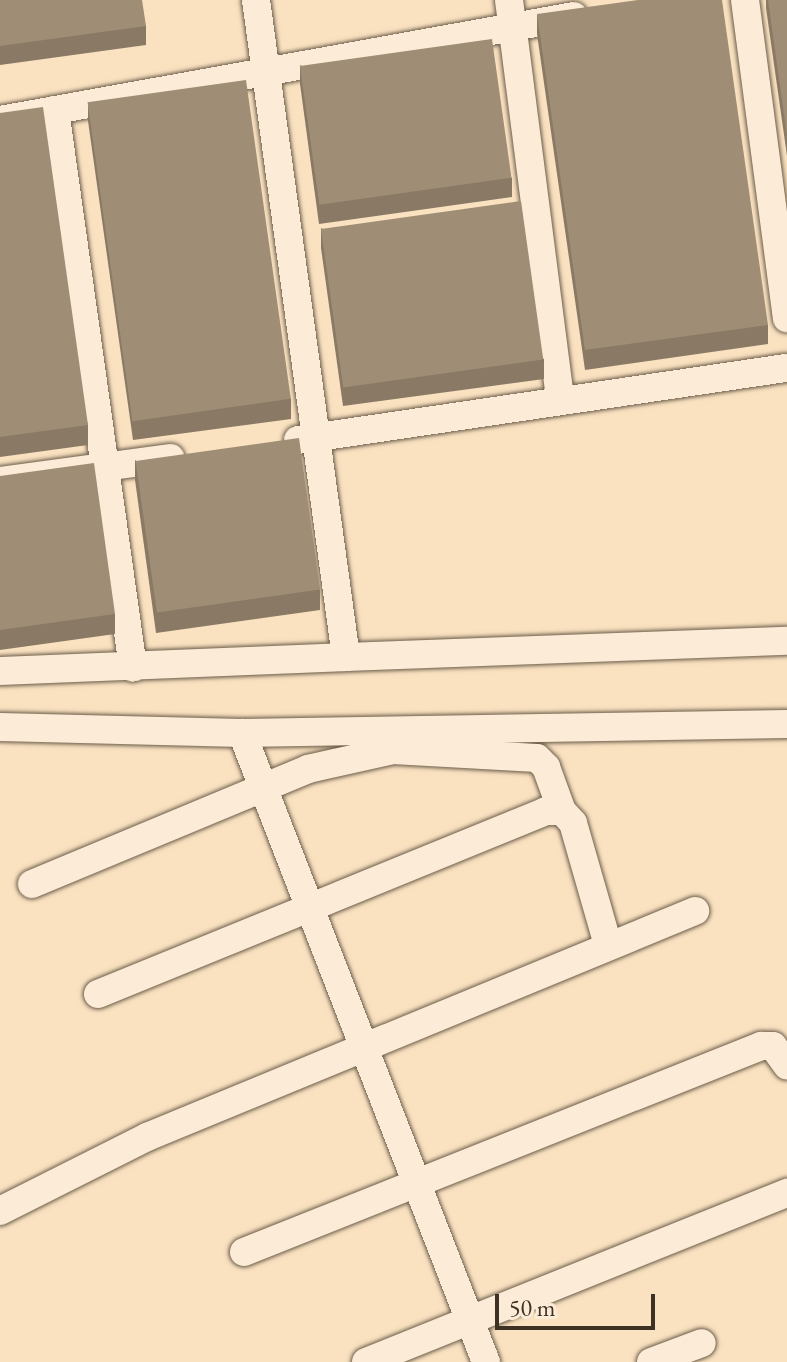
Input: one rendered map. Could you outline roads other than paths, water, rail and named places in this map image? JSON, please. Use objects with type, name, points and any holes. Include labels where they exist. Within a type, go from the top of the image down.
[{"type":"street","points":[[256,0],[346,657]]},
{"type":"street","points":[[745,0],[787,318]]},
{"type":"street","points":[[0,120],[266,73],[511,13],[599,12]]},
{"type":"street","points":[[511,13],[560,399]]},
{"type":"street","points":[[55,110],[133,668]]},
{"type":"street","points":[[269,444],[787,368]]},
{"type":"street","points":[[0,481],[194,454]]},
{"type":"street","points":[[0,671],[787,641]]},
{"type":"street","points":[[0,727],[242,733],[787,724]]},
{"type":"street","points":[[242,733],[486,1362]]},
{"type":"street","points":[[32,884],[340,758],[393,750],[537,758],[546,767],[562,811],[573,823],[608,945]]},
{"type":"street","points":[[98,994],[546,811],[562,811]]},
{"type":"street","points":[[0,1211],[147,1137],[695,911]]},
{"type":"street","points":[[244,1252],[761,1046],[773,1046],[787,1065]]},
{"type":"street","points":[[366,1362],[787,1193]]},
{"type":"street","points":[[651,1362],[702,1343]]}]
